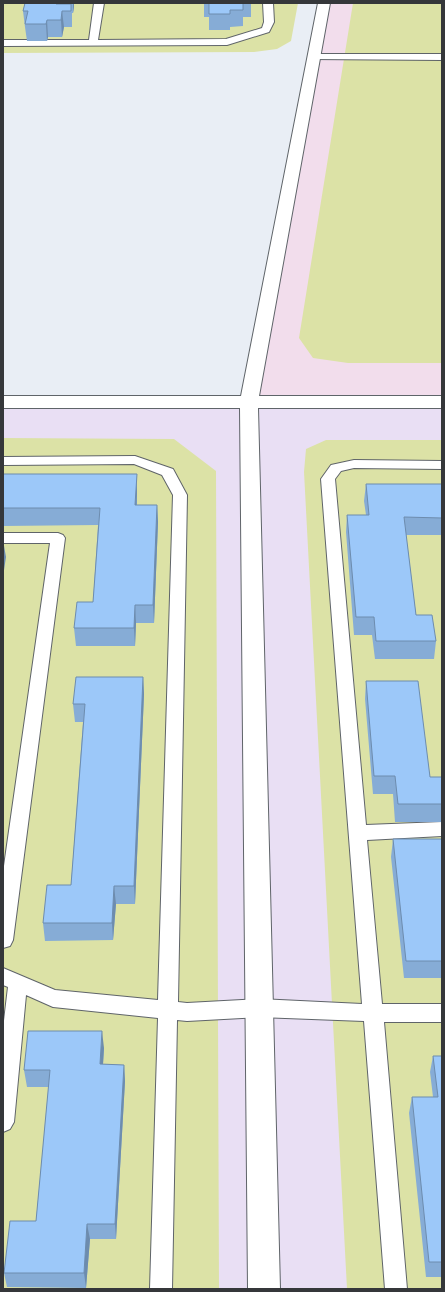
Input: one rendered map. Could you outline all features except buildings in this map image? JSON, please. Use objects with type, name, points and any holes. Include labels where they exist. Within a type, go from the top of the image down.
[{"type":"street","points":[[264,1289],[249,402],[324,3]]},
{"type":"street","points":[[3,402],[442,402]]},
{"type":"lane","points":[[93,43],[99,3]]},
{"type":"lane","points":[[3,43],[226,42],[266,30],[269,22],[268,3]]},
{"type":"lane","points":[[314,57],[442,57]]},
{"type":"lane","points":[[3,460],[135,460],[168,472],[180,494],[161,1289]]},
{"type":"lane","points":[[396,1289],[328,479],[336,468],[354,464],[442,464]]},
{"type":"lane","points":[[3,538],[58,538],[3,940]]},
{"type":"lane","points":[[358,833],[442,829]]},
{"type":"lane","points":[[3,1122],[11,979],[53,998],[187,1012],[259,1008],[373,1013],[442,1013]]},
{"type":"shaded area","points":[[324,3],[442,3],[442,402],[249,402]]},
{"type":"shaded area","points":[[3,402],[442,402],[442,1289],[3,1289]]},
{"type":"green space","points":[[3,3],[298,3],[291,41],[277,49],[254,52],[3,53]]},
{"type":"green space","points":[[353,3],[442,3],[442,363],[348,363],[313,358],[299,338]]},
{"type":"green space","points":[[3,438],[174,439],[216,471],[219,1289],[3,1289]]},
{"type":"green space","points":[[326,440],[442,440],[442,1289],[347,1289],[304,472],[306,449]]}]
